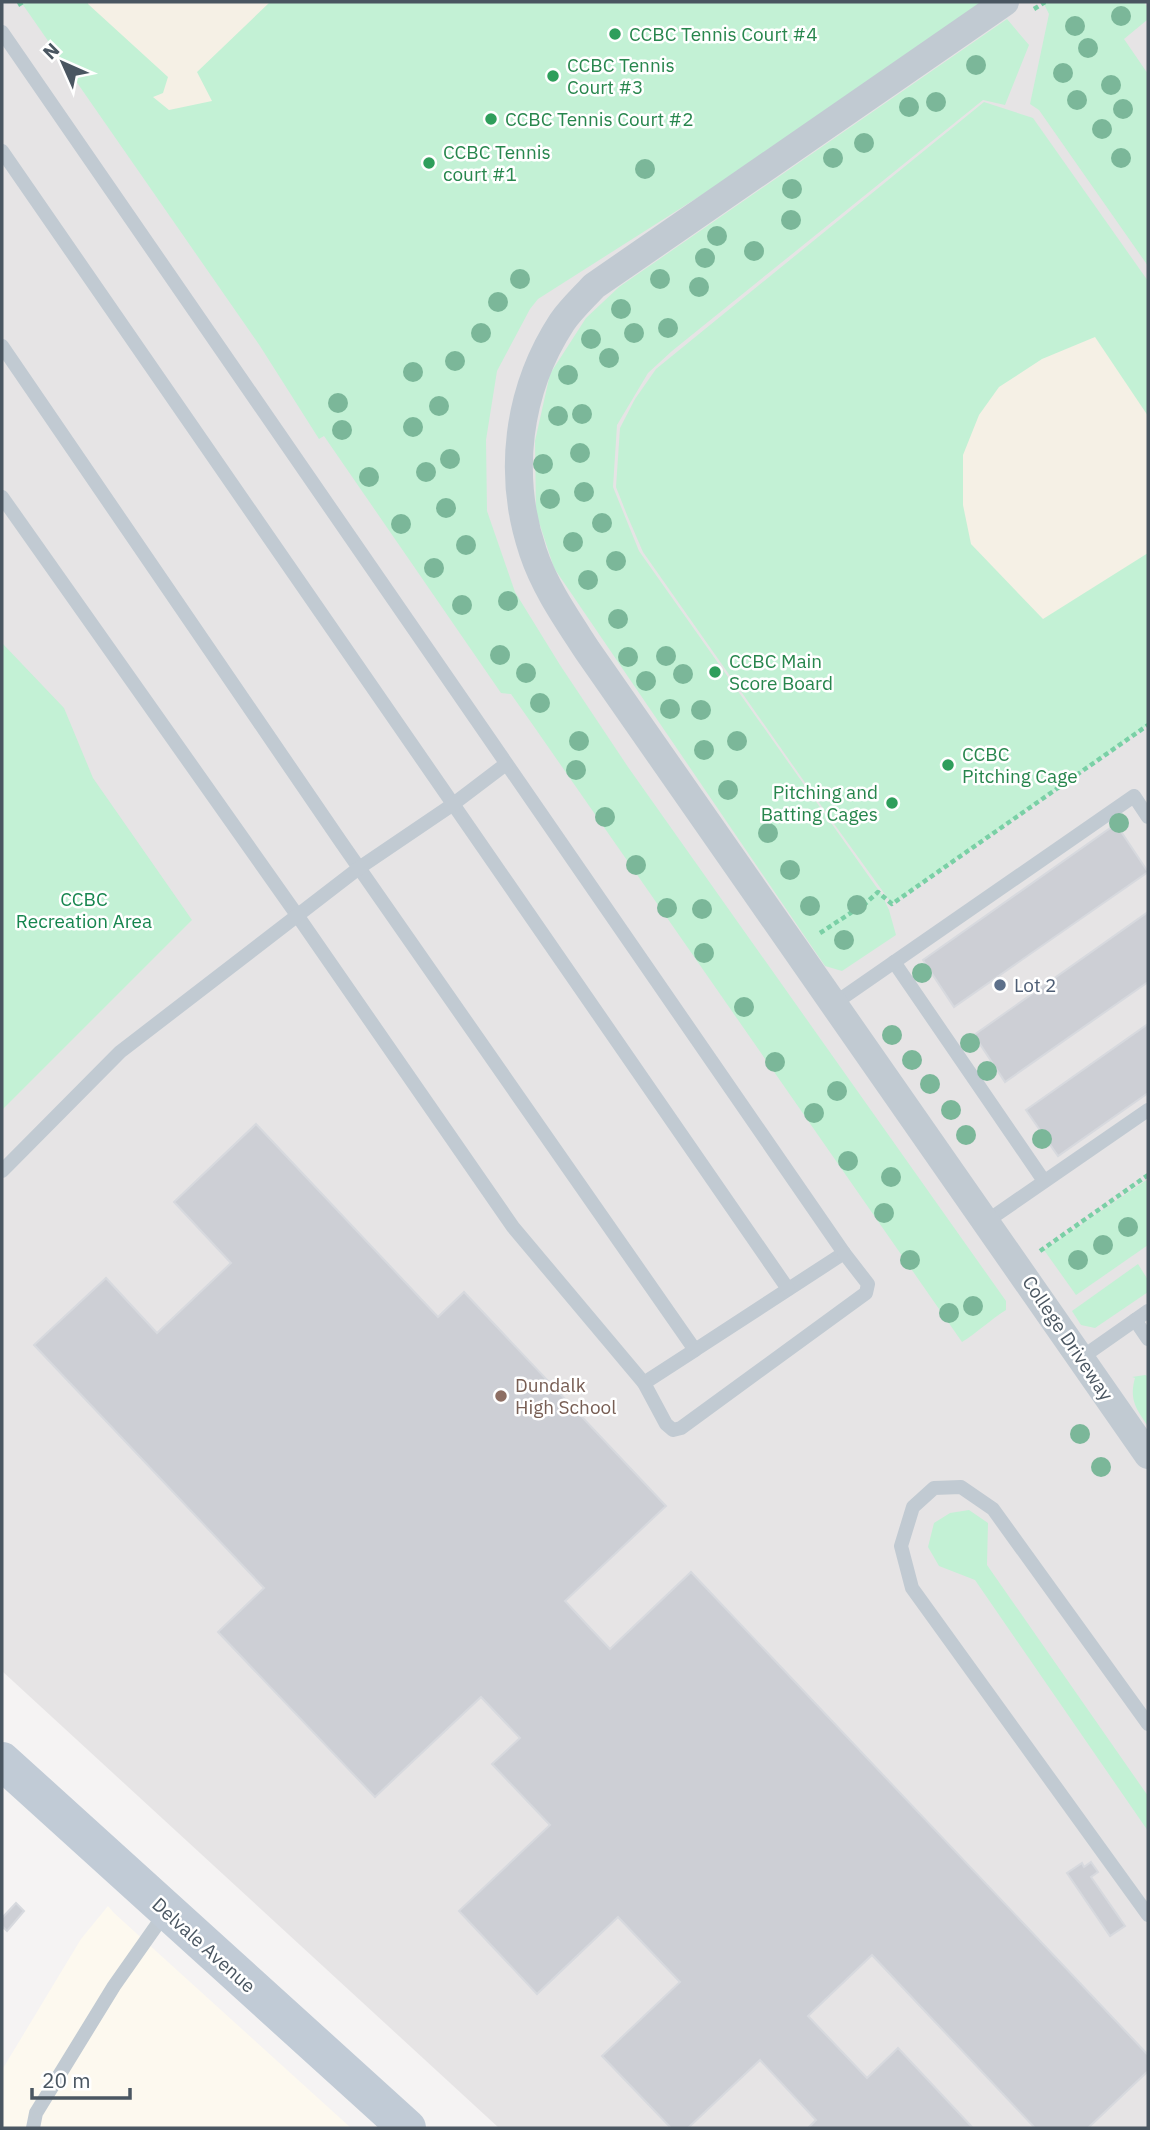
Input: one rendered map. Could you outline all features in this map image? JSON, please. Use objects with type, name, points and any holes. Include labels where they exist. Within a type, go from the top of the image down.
[{"type":"street","name":"College Driveway","points":[[1004,2],[594,286],[564,320],[542,357],[529,391],[520,436],[518,474],[522,513],[534,554],[557,603],[587,650],[1148,1455]]},
{"type":"street","name":"Delvale Avenue","points":[[2,1761],[407,2128]]},
{"type":"lane","points":[[2,32],[867,1284],[866,1293],[681,1428],[673,1430],[666,1424],[644,1383],[513,1227],[2,497]]},
{"type":"lane","points":[[2,151],[789,1289]]},
{"type":"lane","points":[[2,346],[359,868],[695,1350]]},
{"type":"lane","points":[[2,1171],[120,1052],[359,868],[452,805],[506,764]]},
{"type":"lane","points":[[835,1003],[1134,796],[1148,817]]},
{"type":"lane","points":[[894,962],[1044,1181]]},
{"type":"lane","points":[[987,1222],[1148,1110]]},
{"type":"lane","points":[[644,1383],[844,1253]]},
{"type":"lane","points":[[1081,1358],[1148,1311]]},
{"type":"lane","points":[[1135,1320],[1148,1339]]},
{"type":"lane","points":[[1148,1724],[993,1509],[961,1487],[934,1488],[913,1507],[901,1546],[912,1588],[1148,1915]]},
{"type":"lane","points":[[33,2128],[36,2113],[114,1986],[166,1910]]},
{"type":"path","points":[[1033,9],[1045,2]]},
{"type":"path","points":[[812,937],[866,903],[878,892],[892,904],[1148,726]]},
{"type":"path","points":[[1018,1266],[1148,1175]]},
{"type":"shaded area","points":[[2,2],[1148,2],[1148,2128],[499,2128],[2,1671]]},
{"type":"shaded area","points":[[108,1906],[351,2128],[2,2128],[2,2070],[81,1939]]},
{"type":"green space","points":[[21,2],[1005,2],[538,299],[497,371],[486,440],[487,511],[515,592],[628,767],[1006,1301],[1006,1310],[968,1338],[962,1342],[511,694],[501,693],[324,436],[319,439],[260,346]]},
{"type":"green space","points":[[1043,2],[1144,2],[1148,8],[1147,20],[1124,39],[1148,74],[1148,266],[1039,110],[1030,104],[1049,14]]},
{"type":"green space","points":[[1007,19],[1029,45],[1005,105],[983,100],[672,351],[648,373],[617,425],[613,487],[639,551],[882,895],[889,910],[896,935],[842,971],[825,966],[554,568],[536,513],[535,441],[550,374],[586,318],[619,287]]},
{"type":"green space","points":[[984,102],[1033,118],[1148,281],[1148,725],[892,904],[643,552],[616,487],[620,428],[635,399],[656,369]]},
{"type":"green space","name":"CCBC Recreation Area","points":[[2,643],[64,708],[93,778],[192,920],[2,1110]]},
{"type":"green space","points":[[1148,1179],[1148,1245],[1076,1295],[1044,1250]]},
{"type":"green space","points":[[1138,1264],[1148,1280],[1148,1292],[1095,1328],[1081,1325],[1072,1311]]},
{"type":"green space","points":[[1148,1376],[1148,1426],[1133,1398],[1135,1378],[1132,1377]]},
{"type":"green space","points":[[969,1510],[988,1523],[987,1565],[1148,1796],[1148,1831],[975,1580],[939,1566],[928,1547],[934,1523],[950,1513]]},
{"type":"sand","points":[[88,2],[270,2],[197,72],[212,101],[169,110],[153,97],[163,93],[168,77]]},
{"type":"sand","points":[[1095,337],[1148,416],[1148,553],[1043,619],[971,544],[963,505],[963,455],[979,415],[999,387],[1042,359]]},
{"type":"building","points":[[1116,824],[1148,872],[954,1007],[923,960]]},
{"type":"building","points":[[1148,912],[1148,982],[1005,1082],[974,1035]]},
{"type":"building","points":[[1148,1024],[1148,1093],[1058,1156],[1026,1110]]},
{"type":"building","points":[[256,1124],[438,1317],[464,1292],[666,1506],[565,1601],[610,1649],[691,1572],[1148,2055],[1148,2071],[1088,2128],[1035,2128],[872,1955],[808,2016],[867,2078],[898,2048],[973,2128],[808,2128],[816,2120],[760,2060],[688,2128],[671,2128],[602,2056],[680,1982],[618,1917],[537,1994],[459,1911],[550,1825],[492,1764],[520,1738],[481,1697],[375,1797],[218,1632],[264,1588],[34,1345],[106,1278],[157,1333],[231,1263],[174,1202]]},
{"type":"building","points":[[1091,1862],[1098,1872],[1091,1877],[1125,1926],[1110,1936],[1067,1873],[1082,1863],[1084,1867]]},
{"type":"building","points":[[16,1903],[24,1911],[7,1931],[2,1926],[2,1918]]},
{"type":"place","name":"CCBC Tennis Court #4","points":[[615,34]]},
{"type":"place","name":"CCBC Tennis Court #3","points":[[553,76]]},
{"type":"place","name":"CCBC Tennis Court #2","points":[[491,119]]},
{"type":"place","name":"CCBC Tennis court #1","points":[[429,163]]},
{"type":"place","name":"CCBC Main Score Board","points":[[715,672]]},
{"type":"place","name":"CCBC Pitching Cage","points":[[948,765]]},
{"type":"place","name":"Pitching and Batting Cages","points":[[892,803]]},
{"type":"place","name":"Lot 2","points":[[1000,985]]},
{"type":"place","name":"Dundalk High School","points":[[501,1396]]}]
